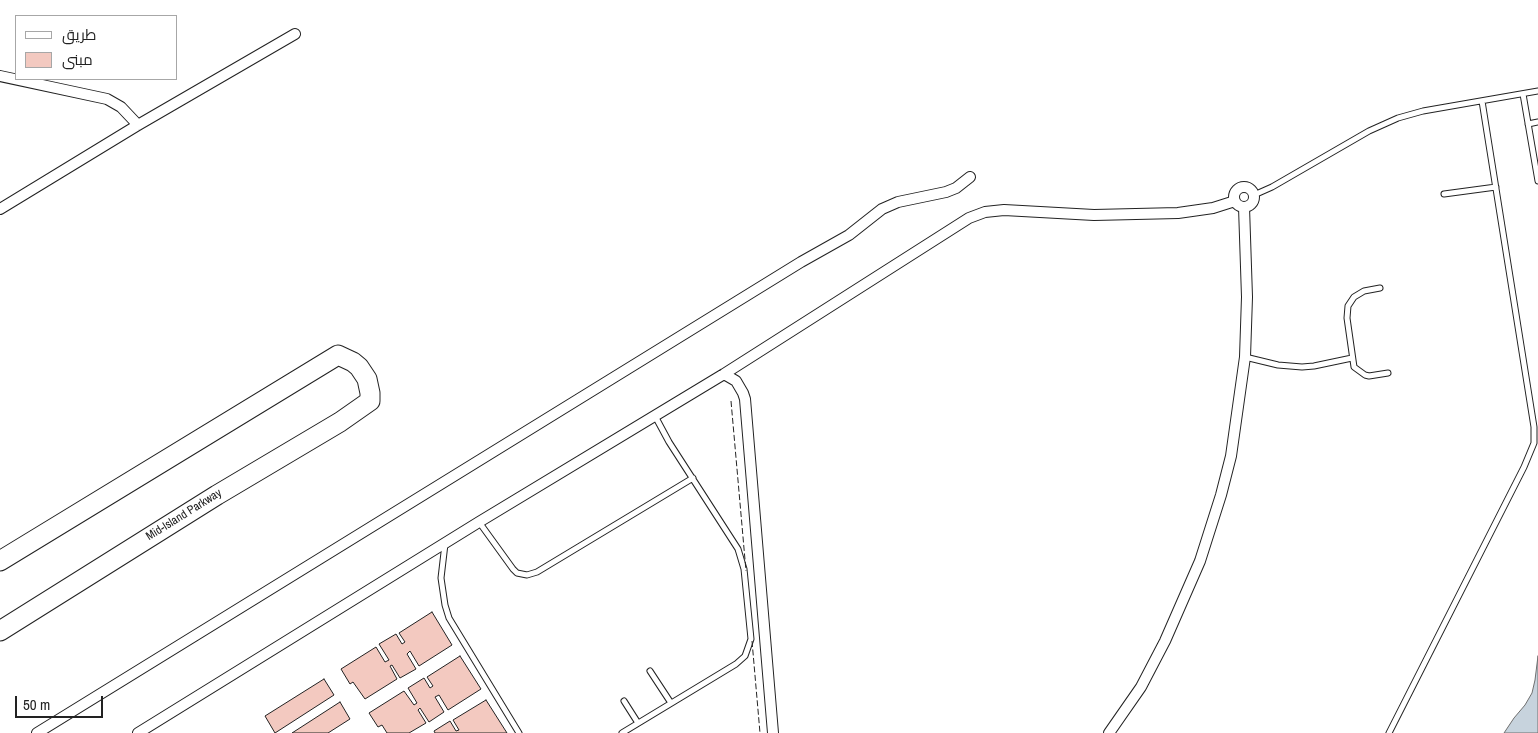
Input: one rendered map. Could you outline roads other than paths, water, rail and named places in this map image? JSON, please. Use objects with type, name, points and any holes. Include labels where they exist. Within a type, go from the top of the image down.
[{"type":"highway","name":"Mid-Island Parkway","points":[[0,562],[338,355],[354,362],[364,372],[369,386],[370,400],[333,426],[209,499],[0,631]]},
{"type":"street","points":[[0,209],[138,125],[294,34]]},
{"type":"street","points":[[0,76],[15,79]]},
{"type":"street","points":[[19,80],[107,99],[121,107],[138,125]]},
{"type":"street","points":[[37,733],[801,262],[844,238],[882,209],[898,202],[946,192],[956,188],[970,178]]},
{"type":"street","points":[[138,733],[479,522],[724,374],[962,222],[977,215],[1004,210],[1094,215],[1178,213],[1240,204],[1252,203],[1254,195],[1249,188],[1241,187],[1235,193],[1240,204],[1248,297],[1245,357],[1231,456],[1200,561],[1177,615],[1153,664],[1127,709],[1109,733]]},
{"type":"street","points":[[724,374],[736,381],[744,393],[745,399],[773,733]]},
{"type":"lane","points":[[1254,195],[1272,187],[1390,120],[1423,111],[1538,91]]},
{"type":"lane","points":[[1523,94],[1538,181]]},
{"type":"lane","points":[[1389,733],[1524,467],[1534,443],[1534,427],[1482,101]]},
{"type":"lane","points":[[1528,124],[1538,122]]},
{"type":"lane","points":[[1444,194],[1496,186]]},
{"type":"lane","points":[[1380,288],[1358,293],[1348,306],[1347,318],[1352,358],[1357,371],[1365,376],[1388,373]]},
{"type":"lane","points":[[1245,357],[1278,365],[1302,367],[1352,358]]},
{"type":"lane","points":[[622,733],[740,660],[748,651],[751,639],[744,569],[738,550],[669,442],[655,416]]},
{"type":"lane","points":[[479,522],[513,569],[517,573],[527,575],[537,572],[693,478]]},
{"type":"lane","points":[[445,544],[441,578],[444,605],[449,618],[519,733]]},
{"type":"lane","points":[[650,671],[671,703]]},
{"type":"lane","points":[[624,701],[638,723]]}]
